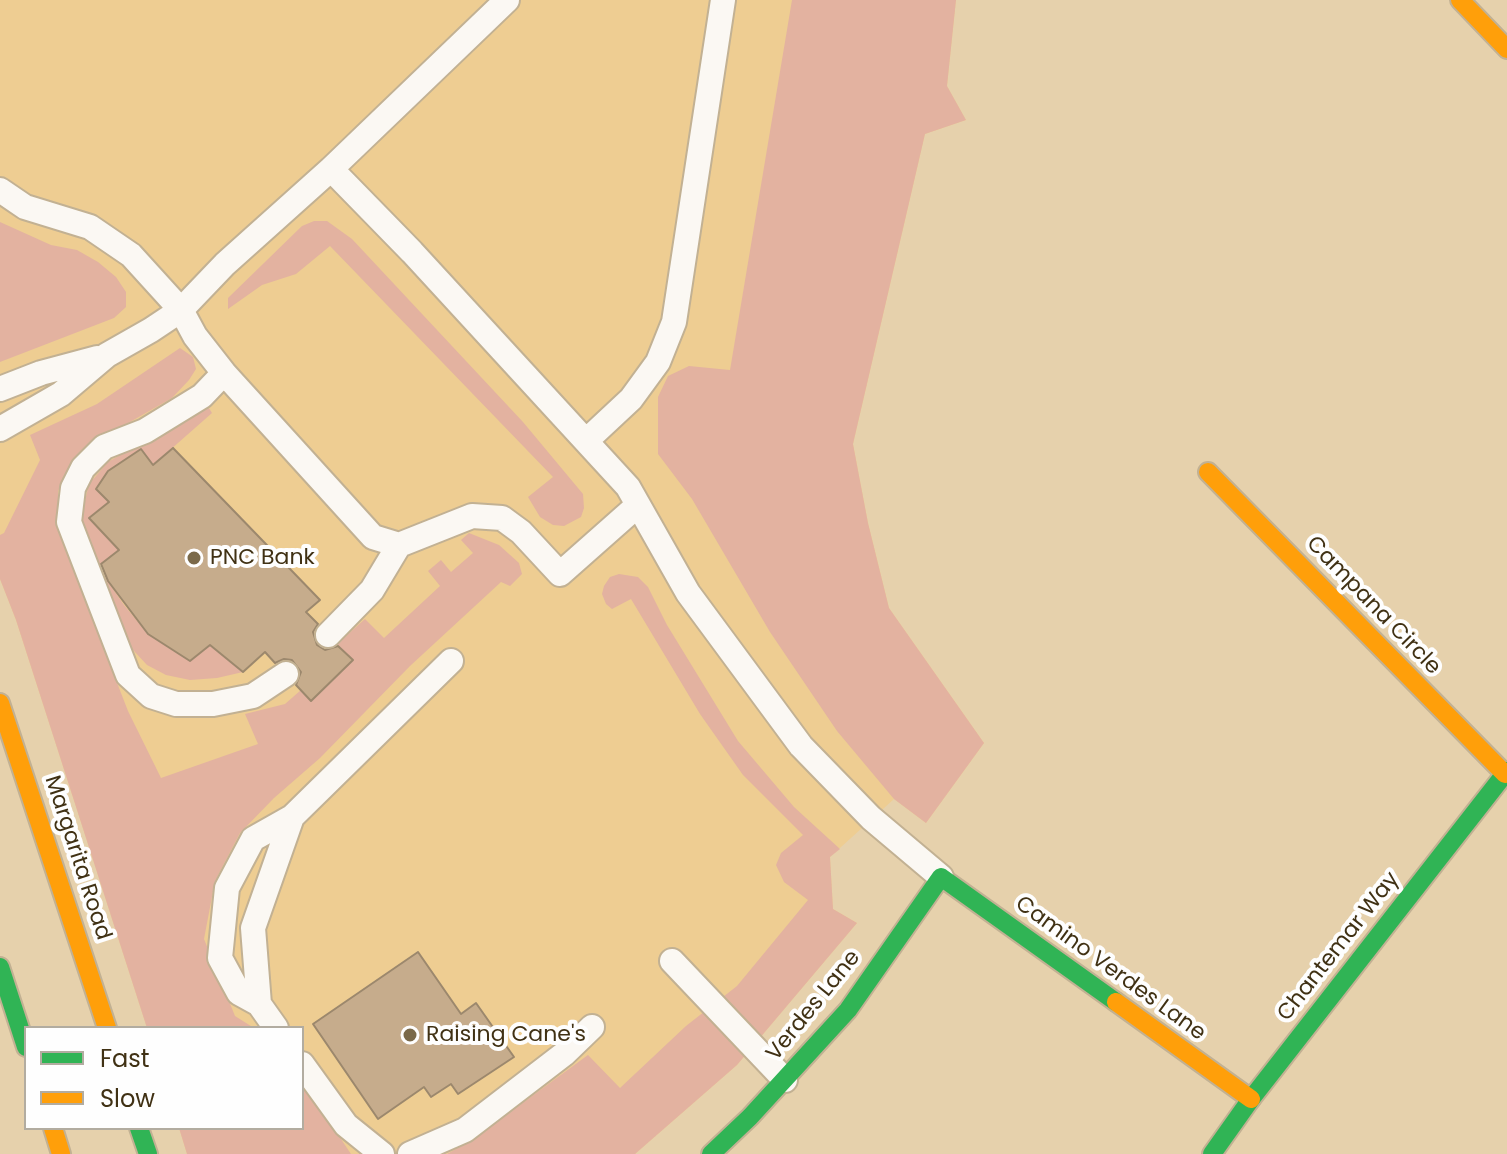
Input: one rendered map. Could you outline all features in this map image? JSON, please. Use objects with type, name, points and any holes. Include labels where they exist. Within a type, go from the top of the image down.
[{"type":"street","points":[[1460,0],[1507,49]]},
{"type":"street","name":"Campana Circle","points":[[1208,472],[1506,772]]},
{"type":"street","name":"Margarita Road","points":[[0,703],[106,1026]]},
{"type":"street","name":"Chantemar Way","points":[[1212,1154],[1251,1099],[1506,772]]},
{"type":"street","name":"Verdes Lane","points":[[711,1154],[750,1117],[848,1010],[941,877]]},
{"type":"street","name":"Camino Verdes Lane","points":[[941,877],[1251,1099]]},
{"type":"street","points":[[0,967],[24,1041]]},
{"type":"street","points":[[54,1130],[61,1154]]},
{"type":"street","points":[[140,1130],[148,1154]]},
{"type":"lane","points":[[0,429],[61,394],[107,355],[181,310],[225,264],[331,169],[507,0]]},
{"type":"lane","points":[[586,441],[631,399],[658,362],[674,322],[723,0]]},
{"type":"lane","points":[[331,169],[412,252],[628,487],[688,593],[801,746],[871,818],[941,877]]},
{"type":"lane","points":[[0,190],[25,207],[90,227],[131,255],[181,310],[195,336],[224,373],[373,537],[399,545]]},
{"type":"lane","points":[[0,389],[41,373],[107,355]]},
{"type":"lane","points":[[224,373],[202,396],[145,431],[104,447],[83,468],[73,488],[69,522],[128,675],[151,696],[176,704],[213,704],[253,696],[286,674]]},
{"type":"lane","points":[[328,635],[372,590],[399,545],[472,516],[502,518],[521,532],[560,574],[638,505]]},
{"type":"lane","points":[[275,1026],[259,1004],[239,993],[220,958],[227,888],[253,839],[292,817],[451,661]]},
{"type":"lane","points":[[259,1004],[253,928],[292,817]]},
{"type":"lane","points":[[672,961],[785,1080]]},
{"type":"lane","points":[[410,1154],[465,1130],[564,1054],[592,1027]]},
{"type":"lane","points":[[304,1067],[346,1125],[382,1154]]},
{"type":"shaded area","points":[[0,0],[956,0],[947,86],[966,120],[925,134],[853,444],[889,608],[984,743],[926,823],[894,799],[830,857],[833,909],[857,923],[737,1065],[635,1154],[187,1154],[180,1130],[304,1130],[304,1026],[146,1026],[16,620],[0,579]]},
{"type":"shaded area","points":[[792,0],[956,0],[947,86],[966,120],[925,134],[853,444],[889,608],[984,743],[926,823],[894,799],[837,731],[770,632],[692,499],[658,454],[658,397],[668,376],[689,366],[730,370]]},
{"type":"shaded area","points":[[314,221],[327,221],[352,239],[523,422],[583,494],[581,517],[564,526],[553,525],[540,517],[528,497],[553,477],[330,246],[296,274],[262,285],[228,309],[228,298],[302,226]]},
{"type":"shaded area","points":[[0,222],[51,245],[77,250],[98,262],[116,277],[126,292],[126,307],[114,318],[0,362]]},
{"type":"shaded area","points":[[180,348],[193,357],[196,369],[172,398],[95,442],[73,461],[58,491],[59,523],[105,652],[128,711],[161,778],[258,744],[245,714],[285,704],[301,690],[311,700],[352,661],[337,644],[365,619],[384,638],[440,586],[428,571],[441,560],[451,572],[473,553],[461,540],[469,533],[499,545],[519,563],[522,574],[510,586],[501,582],[410,666],[320,758],[240,833],[215,881],[204,939],[235,1016],[251,1026],[146,1026],[16,620],[0,579],[0,535],[4,533],[40,460],[30,435],[97,404]]},
{"type":"shaded area","points":[[207,405],[212,413],[153,465],[141,449],[109,471],[96,489],[109,502],[119,550],[98,567],[124,605],[148,634],[190,661],[210,645],[243,672],[190,680],[166,675],[147,665],[122,638],[80,522],[89,484],[108,462]]},
{"type":"shaded area","points":[[619,574],[638,577],[648,587],[667,625],[738,741],[794,807],[840,849],[830,857],[833,909],[857,923],[737,1065],[635,1154],[447,1154],[472,1140],[588,1055],[620,1088],[686,1026],[737,986],[808,900],[784,882],[776,865],[781,853],[803,835],[743,775],[700,714],[631,599],[612,609],[606,604],[602,594],[604,586],[610,577]]},
{"type":"shaded area","points":[[304,1084],[351,1154],[187,1154],[180,1130],[304,1130]]},
{"type":"building","name":"PNC Bank","points":[[173,448],[320,600],[306,612],[318,624],[313,632],[317,645],[325,650],[338,646],[353,660],[311,701],[296,685],[301,672],[292,660],[275,663],[265,652],[243,672],[210,645],[190,661],[148,634],[108,581],[101,564],[119,550],[89,518],[109,502],[96,489],[108,471],[141,449],[153,465]]},
{"type":"building","name":"Raising Cane's","points":[[418,952],[461,1014],[476,1003],[514,1057],[458,1094],[451,1084],[431,1097],[424,1087],[378,1119],[313,1024]]},
{"type":"traffic: fast","points":[[1212,1154],[1251,1099],[1507,771]]},
{"type":"traffic: fast","points":[[711,1154],[750,1117],[848,1010],[941,877],[1116,1002]]},
{"type":"traffic: fast","points":[[0,967],[24,1041]]},
{"type":"traffic: fast","points":[[140,1130],[148,1154]]},
{"type":"traffic: slow","points":[[1460,0],[1507,49]]},
{"type":"traffic: slow","points":[[1208,472],[1505,774]]},
{"type":"traffic: slow","points":[[0,703],[106,1026]]},
{"type":"traffic: slow","points":[[1116,1002],[1251,1099]]},
{"type":"traffic: slow","points":[[54,1130],[61,1154]]},
{"type":"place","name":"PNC Bank","points":[[194,558]]},
{"type":"place","name":"Raising Cane's","points":[[410,1035]]}]
